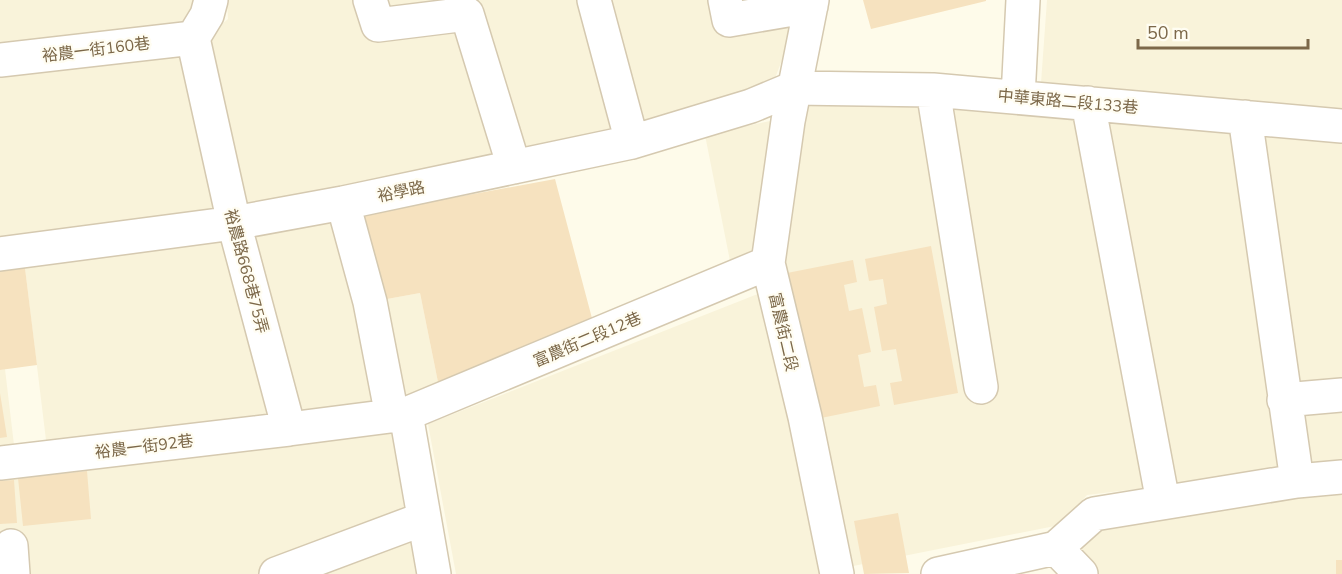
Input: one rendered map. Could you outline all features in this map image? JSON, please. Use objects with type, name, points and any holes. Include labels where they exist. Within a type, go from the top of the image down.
[{"type":"street","points":[[193,38],[207,15],[212,0]]},
{"type":"street","points":[[370,0],[378,25],[467,14],[514,167]]},
{"type":"street","points":[[594,0],[632,142]]},
{"type":"street","points":[[725,0],[729,20],[811,3]]},
{"type":"street","points":[[1018,97],[1023,0]]},
{"type":"street","name":"富農街二段","points":[[811,3],[778,180],[768,263],[805,417],[837,574]]},
{"type":"street","name":"裕農一街160巷","points":[[0,60],[193,38]]},
{"type":"street","name":"裕農路668巷75弄","points":[[193,38],[234,223],[289,429]]},
{"type":"street","name":"裕學路","points":[[0,254],[234,223],[343,203],[632,142],[751,106],[794,88]]},
{"type":"street","name":"中華東路二段133巷","points":[[794,88],[933,90],[1342,126]]},
{"type":"street","points":[[933,90],[981,387]]},
{"type":"street","points":[[1088,103],[1163,502]]},
{"type":"street","points":[[1245,117],[1297,481]]},
{"type":"street","points":[[343,203],[399,415],[434,574]]},
{"type":"street","name":"富農街二段12巷","points":[[399,415],[768,263]]},
{"type":"street","points":[[1284,400],[1342,395]]},
{"type":"street","points":[[289,429],[399,415]]},
{"type":"street","name":"裕農一街92巷","points":[[0,463],[289,429]]},
{"type":"street","points":[[938,574],[1056,548],[1094,514],[1297,481],[1342,477]]},
{"type":"street","points":[[290,572],[423,519]]},
{"type":"street","points":[[1056,548],[1081,574]]},
{"type":"shaded area","points":[[0,0],[208,0],[187,18],[222,216],[0,239]]},
{"type":"shaded area","points":[[227,0],[588,0],[623,134],[500,152],[243,212],[209,35],[228,19]]},
{"type":"shaded area","points":[[604,0],[727,0],[796,24],[770,91],[638,129]]},
{"type":"shaded area","points":[[1047,0],[1342,0],[1342,111],[1041,83]]},
{"type":"shaded area","points":[[804,96],[1342,133],[1342,464],[1087,495],[1060,525],[843,568],[780,272]]},
{"type":"shaded area","points":[[779,119],[760,268],[733,276],[705,135]]},
{"type":"shaded area","points":[[342,217],[389,412],[293,419],[241,236]]},
{"type":"shaded area","points":[[229,236],[278,420],[46,440],[24,260]]},
{"type":"shaded area","points":[[768,290],[828,574],[456,574],[428,424]]},
{"type":"shaded area","points":[[420,293],[440,392],[398,408],[376,301]]},
{"type":"shaded area","points":[[5,369],[14,445],[0,447],[0,370]]},
{"type":"shaded area","points":[[399,426],[428,574],[0,574],[0,461]]},
{"type":"shaded area","points":[[1342,479],[1342,574],[1094,574],[1090,563],[1069,530]]},
{"type":"building","points":[[863,0],[986,0],[986,1],[871,29]]},
{"type":"building","points":[[555,179],[593,322],[440,392],[420,293],[376,301],[354,216]]},
{"type":"building","points":[[931,246],[958,393],[894,405],[890,383],[902,381],[896,349],[882,351],[874,307],[887,304],[883,279],[869,281],[865,259]]},
{"type":"building","points":[[24,260],[37,365],[0,370],[0,261]]},
{"type":"building","points":[[853,260],[857,282],[844,285],[849,311],[862,308],[871,352],[858,355],[864,387],[876,385],[880,406],[816,419],[787,273]]},
{"type":"building","points":[[0,393],[7,437],[0,438]]},
{"type":"building","points":[[87,471],[91,519],[23,526],[18,478]]},
{"type":"building","points":[[14,480],[17,523],[0,524],[0,481]]},
{"type":"building","points":[[898,513],[909,573],[864,574],[854,521]]},
{"type":"building","points":[[1336,560],[1342,560],[1342,574],[1336,574]]}]
